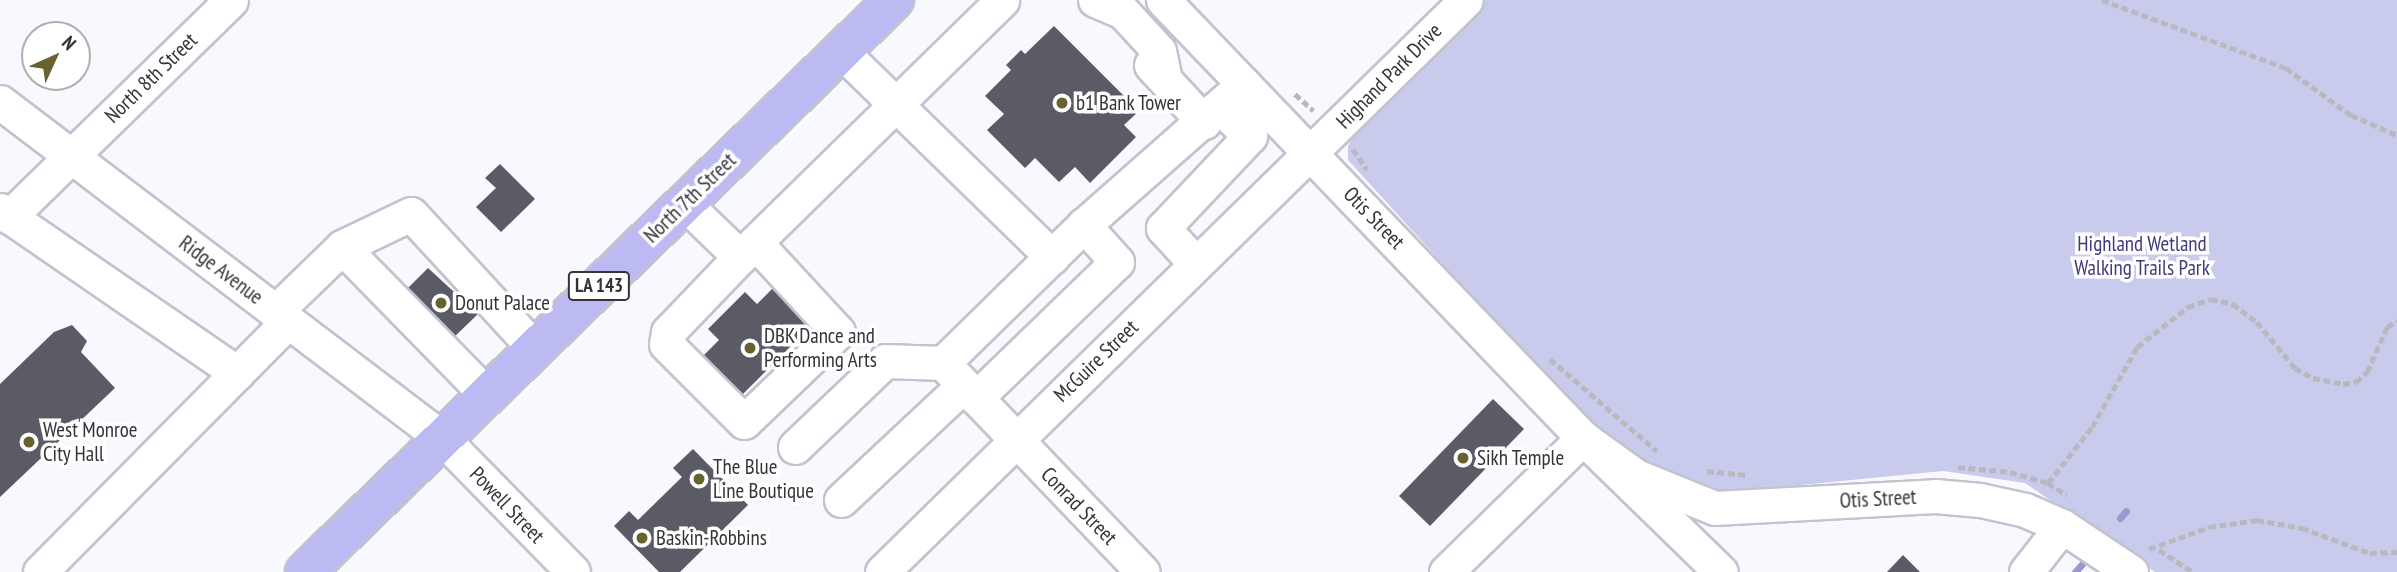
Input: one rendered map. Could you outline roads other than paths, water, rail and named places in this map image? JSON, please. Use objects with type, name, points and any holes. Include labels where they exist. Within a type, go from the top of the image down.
[{"type":"main road","name":"North 7th Street","points":[[305,572],[894,0]]},
{"type":"street","name":"North 8th Street","points":[[4,213],[71,157],[231,0]]},
{"type":"street","points":[[684,203],[748,250],[838,332],[744,422],[666,344],[668,332],[748,250],[1002,0]]},
{"type":"street","name":"Otis Street","points":[[1163,0],[1313,153],[1583,438],[1721,572]]},
{"type":"street","name":"Highand Park Drive","points":[[1313,153],[1466,0]]},
{"type":"street","points":[[1105,15],[1123,12],[1159,51],[1165,79]]},
{"type":"street","points":[[1105,15],[1165,79],[1212,115],[1250,136],[1163,228],[1196,264]]},
{"type":"street","points":[[841,51],[1052,257]]},
{"type":"street","points":[[961,382],[1052,257],[1084,225],[1212,115],[1244,84]]},
{"type":"street","name":"Ridge Avenue","points":[[0,102],[442,438]]},
{"type":"street","name":"McGuire Street","points":[[882,572],[1313,153]]},
{"type":"street","points":[[4,213],[237,373]]},
{"type":"street","points":[[40,572],[237,373],[281,316],[342,247],[411,214],[535,349]]},
{"type":"street","points":[[841,500],[961,382],[1117,262],[1084,225]]},
{"type":"street","points":[[342,247],[487,395]]},
{"type":"street","points":[[795,447],[885,361],[961,382]]},
{"type":"street","name":"Conrad Street","points":[[961,382],[1143,572]]},
{"type":"street","name":"Powell Street","points":[[442,438],[573,572]]},
{"type":"street","points":[[1446,572],[1583,438]]},
{"type":"street","name":"Otis Street","points":[[1583,438],[1636,477],[1715,508],[1935,496],[2025,510],[2067,512],[2135,559]]},
{"type":"street","points":[[2026,572],[2067,512]]},
{"type":"waterway","points":[[2120,518],[2126,511]]},
{"type":"waterway","points":[[2075,572],[2082,564]]},
{"type":"place","name":"b1 Bank Tower","points":[[1062,103]]},
{"type":"place","name":"Donut Palace","points":[[441,303]]},
{"type":"place","name":"DBK Dance and Performing Arts","points":[[750,348]]},
{"type":"place","name":"West Monroe City Hall","points":[[29,442]]},
{"type":"place","name":"Sikh Temple","points":[[1463,458]]},
{"type":"place","name":"The Blue Line Boutique","points":[[699,479]]},
{"type":"place","name":"Baskin-Robbins","points":[[642,538]]},
{"type":"park label","name":"Highland Wetland Walking Trails Park","points":[[2142,256]]}]
